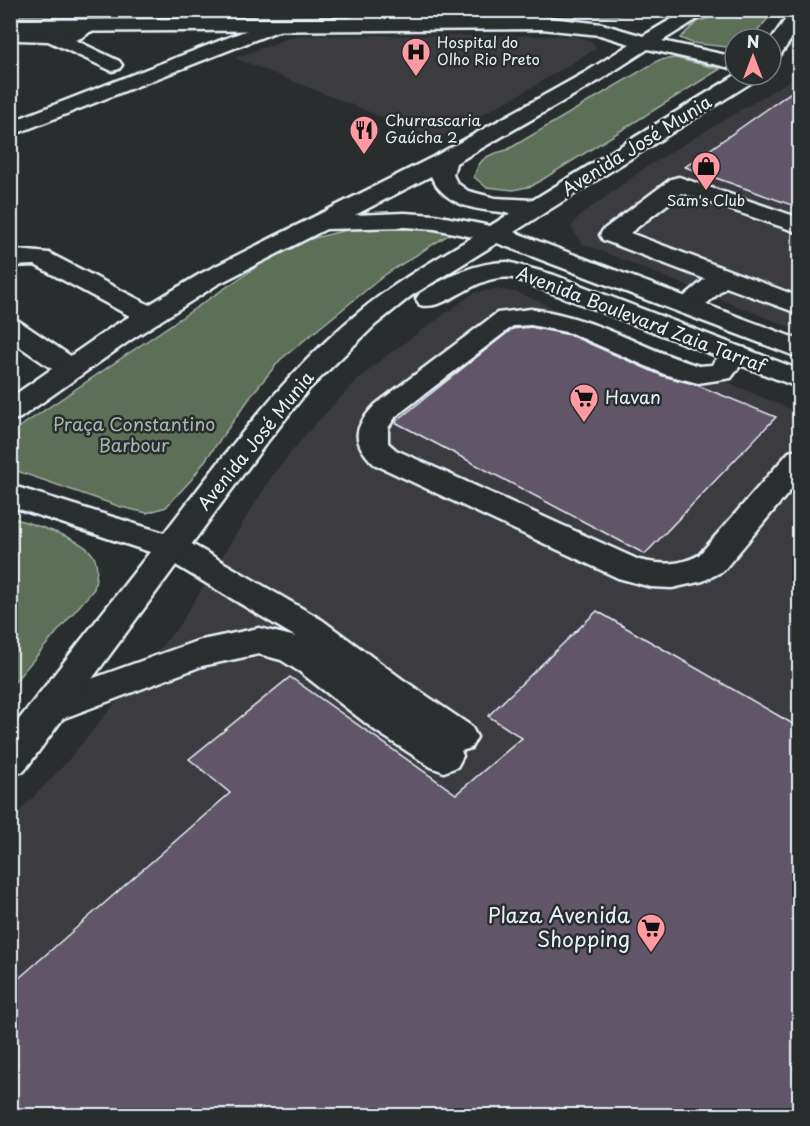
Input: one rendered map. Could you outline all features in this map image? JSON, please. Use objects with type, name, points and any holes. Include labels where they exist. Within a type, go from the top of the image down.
[{"type":"main road","points":[[10,130],[276,25],[293,18],[303,10]]},
{"type":"main road","points":[[346,10],[378,19],[415,22]]},
{"type":"main road","points":[[10,412],[150,316],[209,279],[309,226],[445,160],[647,43],[679,21],[703,10]]},
{"type":"main road","points":[[783,37],[800,13]]},
{"type":"main road","points":[[13,26],[415,22],[562,24],[602,30],[723,60]]},
{"type":"main road","points":[[13,26],[26,36],[54,36],[75,34],[85,26]]},
{"type":"main road","points":[[54,36],[110,64]]},
{"type":"main road","points":[[783,57],[800,49]]},
{"type":"main road","name":"Avenida José Munia","points":[[10,760],[298,383],[366,319],[402,291],[731,87]]},
{"type":"main road","points":[[445,160],[442,167],[445,181],[450,188],[470,199],[512,208],[542,206]]},
{"type":"main road","points":[[800,226],[679,184],[612,236],[800,306]]},
{"type":"main road","name":"Avenida Boulevard Zaia Tarraf","points":[[309,226],[356,220],[404,220],[435,222],[496,234],[800,350]]},
{"type":"main road","points":[[10,259],[40,258],[150,316]]},
{"type":"main road","name":"Avenida Boulevard Zaia Tarraf","points":[[324,360],[396,321],[464,279],[483,272],[508,270],[545,280],[800,380]]},
{"type":"main road","points":[[687,305],[723,278]]},
{"type":"main road","points":[[735,354],[721,372],[698,375],[559,320],[531,316],[506,319],[386,410],[372,430],[371,441],[376,449],[386,457],[630,570],[665,578],[698,572],[711,563],[800,459]]},
{"type":"main road","points":[[10,327],[71,369]]},
{"type":"main road","points":[[10,495],[171,547],[310,629],[389,689],[451,746],[398,727],[298,653],[259,641],[197,654],[51,708]]},
{"type":"shaded area","name":"Hospital do Olho Rio Preto","points":[[296,35],[573,36],[590,40],[597,48],[517,96],[436,139],[235,58]]},
{"type":"shaded area","name":"Sam's Club","points":[[799,75],[799,331],[581,243],[571,227],[578,217],[646,167],[779,87],[783,87],[783,85]]},
{"type":"shaded area","points":[[494,289],[517,292],[799,413],[799,1115],[11,1115],[10,821],[65,764],[180,624],[274,473],[308,432],[355,382],[386,356],[474,293]]},
{"type":"green space","points":[[11,10],[271,11],[11,16]]},
{"type":"green space","points":[[371,11],[653,11],[615,16],[577,17]]},
{"type":"green space","points":[[729,11],[774,11],[761,27],[723,27],[723,47],[692,43],[680,38],[697,22]]},
{"type":"green space","points":[[675,58],[720,69],[532,186],[513,190],[486,187],[474,177],[485,158],[507,150],[659,60]]},
{"type":"green space","name":"Praça Constantino Barbour","points":[[381,226],[412,226],[453,232],[386,274],[280,360],[254,392],[192,479],[166,507],[147,513],[121,507],[11,469],[11,433],[268,259],[306,240],[347,230]]},
{"type":"green space","points":[[11,517],[80,543],[94,557],[97,568],[94,589],[11,686]]},
{"type":"building","name":"Sam's Club","points":[[800,86],[800,208],[685,167]]},
{"type":"building","points":[[531,327],[570,335],[663,376],[697,385],[776,417],[645,554],[395,422],[512,329]]},
{"type":"building","points":[[597,611],[800,728],[800,1116],[10,1116],[10,986],[230,793],[189,759],[290,677],[456,794],[522,738],[488,716]]},
{"type":"place","name":"Hospital do Olho Rio Preto","points":[[416,78]]},
{"type":"place","name":"Churrascaria Gaúcha 2","points":[[364,156]]},
{"type":"place","name":"Sam's Club","points":[[706,192]]},
{"type":"place","name":"Havan","points":[[584,424]]},
{"type":"place","name":"Plaza Avenida Shopping","points":[[651,954]]}]
